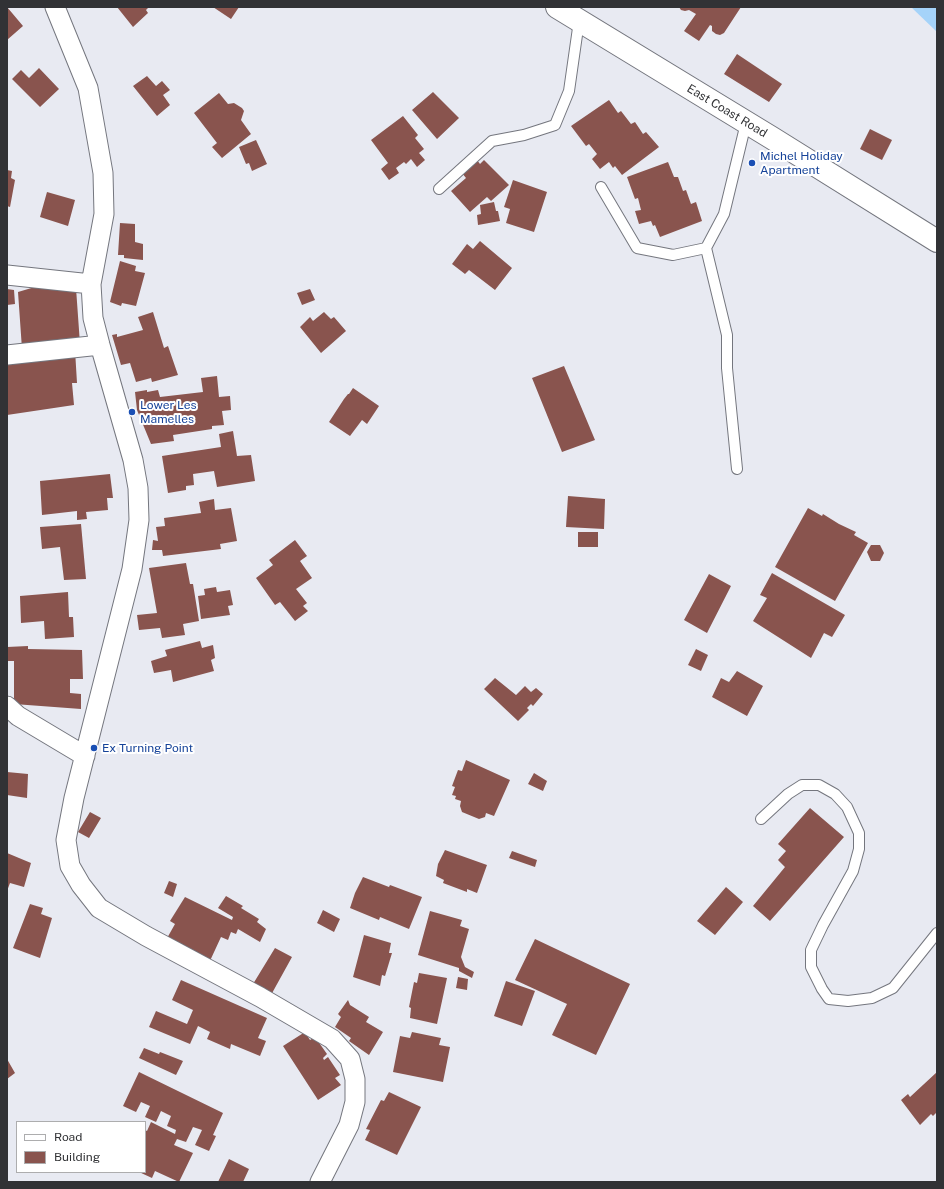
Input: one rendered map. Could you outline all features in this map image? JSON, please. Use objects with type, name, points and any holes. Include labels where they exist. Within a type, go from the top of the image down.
[{"type":"main road","name":"East Coast Road","points":[[557,7],[937,241]]},
{"type":"street","points":[[54,7],[88,88],[103,173],[104,214],[91,284],[93,318],[133,460],[138,488],[139,520],[132,569],[74,798],[66,840],[70,866],[81,885],[99,908],[146,936],[260,997],[332,1040],[350,1059],[355,1079],[355,1102],[349,1124],[320,1182]]},
{"type":"street","points":[[7,275],[91,284]]},
{"type":"street","points":[[7,355],[100,345]]},
{"type":"street","points":[[7,706],[18,716],[85,756]]},
{"type":"lane","points":[[438,189],[492,141],[524,135],[555,125],[569,92],[579,21]]},
{"type":"lane","points":[[737,469],[727,368],[727,334],[706,248],[724,214],[746,123]]},
{"type":"lane","points":[[600,187],[637,248],[673,255],[706,248]]},
{"type":"lane","points":[[761,819],[788,794],[802,785],[819,785],[835,794],[847,808],[859,833],[859,849],[853,872],[823,925],[811,950],[811,967],[829,999],[848,1002],[872,998],[893,988],[937,933]]},
{"type":"water","points":[[911,7],[937,7],[937,32]]},
{"type":"building","points":[[7,7],[23,26],[7,40]]},
{"type":"building","points":[[117,7],[147,7],[148,8],[146,10],[148,13],[133,27]]},
{"type":"building","points":[[213,7],[239,7],[231,19]]},
{"type":"building","points":[[679,7],[741,7],[724,33],[720,35],[716,34],[712,31],[712,26],[710,25],[699,41],[684,31],[696,14],[689,10],[681,10]]},
{"type":"building","points":[[737,54],[782,84],[769,102],[724,74]]},
{"type":"building","points":[[39,68],[59,89],[40,107],[12,79],[21,70],[29,78]]},
{"type":"building","points":[[147,76],[156,86],[162,81],[170,90],[163,95],[170,105],[157,116],[133,86]]},
{"type":"building","points":[[433,92],[459,118],[437,139],[412,110]]},
{"type":"building","points":[[219,93],[228,104],[234,103],[242,108],[244,111],[241,120],[251,134],[222,158],[212,147],[217,143],[194,113]]},
{"type":"building","points":[[609,100],[618,113],[621,111],[631,124],[635,122],[643,134],[646,132],[659,147],[622,175],[615,166],[613,168],[609,162],[600,169],[592,159],[597,154],[589,144],[586,146],[571,126]]},
{"type":"building","points":[[403,116],[418,135],[415,138],[424,149],[419,153],[425,160],[417,167],[411,159],[406,164],[404,162],[396,168],[399,173],[389,180],[381,169],[388,163],[371,140]]},
{"type":"building","points":[[870,129],[892,140],[882,160],[860,149]]},
{"type":"building","points":[[256,140],[267,164],[252,171],[249,163],[246,164],[239,147]]},
{"type":"building","points":[[477,160],[480,164],[484,160],[509,185],[491,201],[487,197],[470,212],[451,191],[466,178],[462,173]]},
{"type":"building","points":[[668,162],[674,177],[678,177],[683,191],[686,190],[691,204],[696,202],[702,221],[660,237],[655,225],[653,226],[651,221],[639,224],[635,211],[641,210],[638,198],[635,199],[627,177]]},
{"type":"building","points":[[7,170],[12,171],[11,178],[15,180],[10,207],[7,206]]},
{"type":"building","points":[[513,180],[547,192],[534,232],[506,223],[510,209],[504,207]]},
{"type":"building","points":[[47,192],[75,200],[68,226],[40,217]]},
{"type":"building","points":[[494,202],[500,221],[478,225],[477,215],[481,214],[480,205]]},
{"type":"building","points":[[120,223],[135,224],[135,242],[143,244],[143,260],[124,258],[124,255],[118,255]]},
{"type":"building","points":[[480,241],[512,268],[495,290],[469,270],[465,274],[452,264],[467,244],[473,249]]},
{"type":"building","points":[[120,261],[136,266],[135,271],[145,273],[136,306],[122,303],[121,306],[110,302]]},
{"type":"building","points":[[45,284],[76,288],[80,344],[22,349],[18,292]]},
{"type":"building","points":[[7,289],[14,290],[15,304],[7,305]]},
{"type":"building","points":[[310,289],[315,300],[302,305],[297,293]]},
{"type":"building","points":[[153,312],[164,348],[168,346],[178,375],[152,382],[151,378],[136,382],[130,363],[121,365],[112,335],[117,334],[117,337],[143,330],[138,317]]},
{"type":"building","points":[[324,312],[331,319],[334,317],[346,331],[321,353],[300,327],[310,317],[313,321]]},
{"type":"building","points":[[75,350],[77,383],[72,383],[74,405],[7,415],[7,359],[28,360],[28,363],[38,361],[37,354]]},
{"type":"building","points":[[564,366],[595,440],[562,452],[532,378]]},
{"type":"building","points":[[217,376],[219,397],[230,396],[231,410],[222,411],[224,425],[212,426],[212,429],[173,435],[174,441],[151,444],[137,410],[135,392],[158,390],[160,397],[203,392],[201,378]]},
{"type":"building","points":[[353,388],[379,406],[367,424],[362,420],[350,436],[329,422]]},
{"type":"building","points":[[233,431],[237,456],[251,455],[255,481],[217,487],[214,471],[193,474],[194,485],[186,486],[186,490],[168,493],[162,456],[221,447],[219,434]]},
{"type":"building","points":[[110,474],[113,498],[107,498],[108,510],[86,512],[87,519],[77,520],[77,511],[42,515],[40,481]]},
{"type":"building","points":[[568,496],[605,499],[604,529],[566,527]]},
{"type":"building","points":[[214,499],[215,510],[231,508],[237,541],[220,544],[221,549],[163,556],[162,550],[152,550],[153,540],[158,541],[156,527],[165,526],[164,518],[201,513],[199,502]]},
{"type":"building","points":[[808,508],[822,516],[823,514],[856,532],[854,535],[868,543],[835,601],[775,567]]},
{"type":"building","points":[[81,524],[86,579],[64,580],[60,547],[42,549],[40,527]]},
{"type":"building","points":[[578,532],[598,532],[598,547],[578,547]]},
{"type":"building","points":[[295,540],[307,556],[300,561],[312,578],[296,589],[307,603],[303,606],[308,611],[295,621],[280,602],[275,605],[256,578],[273,565],[269,560]]},
{"type":"building","points":[[871,545],[880,545],[884,553],[880,561],[871,561],[867,552]]},
{"type":"building","points":[[186,563],[190,584],[193,584],[199,621],[183,624],[185,635],[162,638],[160,628],[139,630],[137,615],[157,613],[149,568]]},
{"type":"building","points":[[772,573],[845,615],[832,637],[824,633],[811,658],[753,621],[767,598],[760,595]]},
{"type":"building","points":[[709,574],[731,586],[707,633],[684,620]]},
{"type":"building","points":[[216,587],[217,592],[230,590],[233,605],[228,606],[230,615],[201,619],[198,596],[205,595],[204,589]]},
{"type":"building","points":[[68,592],[69,617],[73,617],[74,637],[45,639],[44,621],[21,623],[20,596]]},
{"type":"building","points":[[200,641],[202,648],[213,645],[215,658],[211,660],[214,671],[173,682],[171,670],[154,673],[151,661],[167,656],[165,650]]},
{"type":"building","points":[[28,646],[28,649],[82,650],[83,679],[70,679],[70,693],[81,694],[81,709],[14,704],[14,661],[7,661],[7,647]]},
{"type":"building","points":[[696,649],[708,655],[701,671],[688,665]]},
{"type":"building","points":[[737,671],[763,686],[747,716],[712,697],[721,678],[729,682]]},
{"type":"building","points":[[495,678],[516,695],[525,686],[531,692],[536,688],[543,694],[533,706],[531,704],[527,708],[529,710],[518,721],[484,689]]},
{"type":"building","points":[[466,760],[510,780],[494,816],[486,813],[485,817],[479,819],[462,812],[460,806],[461,801],[455,799],[456,796],[452,795],[455,787],[452,786],[458,770],[462,771]]},
{"type":"building","points":[[7,772],[28,774],[27,798],[7,795]]},
{"type":"building","points":[[534,773],[547,781],[543,791],[528,784]]},
{"type":"building","points":[[810,808],[844,837],[770,921],[753,906],[785,867],[778,860],[786,851],[778,844]]},
{"type":"building","points":[[90,812],[101,818],[89,838],[78,832]]},
{"type":"building","points":[[445,850],[487,865],[477,893],[467,889],[467,892],[443,883],[444,880],[436,876],[438,864]]},
{"type":"building","points":[[512,851],[537,860],[535,867],[509,858]]},
{"type":"building","points":[[7,853],[31,863],[24,887],[10,883],[7,891]]},
{"type":"building","points":[[363,877],[422,897],[409,929],[380,917],[379,920],[350,908]]},
{"type":"building","points":[[169,881],[177,884],[173,897],[164,893]]},
{"type":"building","points":[[726,887],[743,902],[715,935],[697,921]]},
{"type":"building","points":[[226,896],[243,906],[241,908],[259,919],[257,922],[266,929],[260,942],[238,929],[236,934],[231,932],[228,940],[221,937],[209,963],[166,940],[175,924],[170,921],[185,897],[232,920],[233,917],[218,908]]},
{"type":"building","points":[[30,904],[43,908],[41,914],[52,918],[40,958],[13,948]]},
{"type":"building","points":[[323,910],[340,919],[334,932],[317,923]]},
{"type":"building","points":[[430,911],[462,920],[460,926],[469,929],[461,957],[465,967],[474,972],[472,978],[459,971],[459,968],[418,955]]},
{"type":"building","points":[[364,935],[391,943],[389,953],[392,953],[385,976],[382,975],[380,986],[353,977]]},
{"type":"building","points":[[535,939],[630,984],[596,1055],[552,1035],[567,1004],[515,980]]},
{"type":"building","points":[[275,948],[292,957],[271,995],[253,984]]},
{"type":"building","points":[[419,973],[447,978],[437,1024],[410,1018],[411,1008],[409,1007],[414,982],[417,983]]},
{"type":"building","points":[[458,977],[468,979],[467,990],[456,988]]},
{"type":"building","points":[[181,980],[267,1018],[258,1038],[266,1041],[260,1056],[231,1044],[230,1049],[207,1039],[210,1032],[198,1026],[190,1044],[149,1027],[156,1011],[187,1024],[193,1010],[172,1000]]},
{"type":"building","points":[[506,981],[535,991],[522,1026],[494,1016]]},
{"type":"building","points":[[348,1000],[350,1005],[369,1017],[366,1022],[383,1032],[369,1055],[349,1041],[351,1038],[335,1027],[341,1017],[338,1014]]},
{"type":"building","points":[[305,1032],[310,1040],[315,1037],[327,1054],[323,1058],[324,1060],[328,1057],[340,1075],[335,1078],[341,1085],[318,1100],[283,1046]]},
{"type":"building","points":[[412,1032],[441,1038],[439,1045],[450,1047],[443,1082],[393,1072],[400,1036],[410,1038]]},
{"type":"building","points":[[144,1048],[159,1054],[160,1052],[183,1061],[176,1075],[139,1058]]},
{"type":"building","points":[[7,1059],[15,1073],[7,1079]]},
{"type":"building","points":[[139,1072],[223,1113],[213,1135],[216,1136],[209,1151],[195,1145],[202,1130],[193,1127],[186,1142],[177,1139],[174,1145],[193,1153],[179,1182],[155,1171],[152,1178],[141,1173],[146,1173],[146,1130],[151,1122],[175,1134],[176,1130],[167,1126],[171,1116],[161,1111],[156,1122],[145,1117],[150,1106],[141,1102],[136,1112],[123,1106]]},
{"type":"building","points":[[937,1072],[937,1112],[933,1116],[931,1114],[920,1125],[901,1100],[908,1094],[910,1097]]},
{"type":"building","points":[[389,1092],[421,1107],[397,1155],[365,1140],[370,1130],[366,1129],[381,1100],[384,1101]]},
{"type":"building","points":[[229,1159],[249,1169],[243,1182],[218,1182]]},
{"type":"place","name":"Michel Holiday Apartment","points":[[752,163]]},
{"type":"place","name":"Lower Les Mamelles","points":[[132,412]]},
{"type":"place","name":"Ex Turning Point","points":[[94,748]]}]
